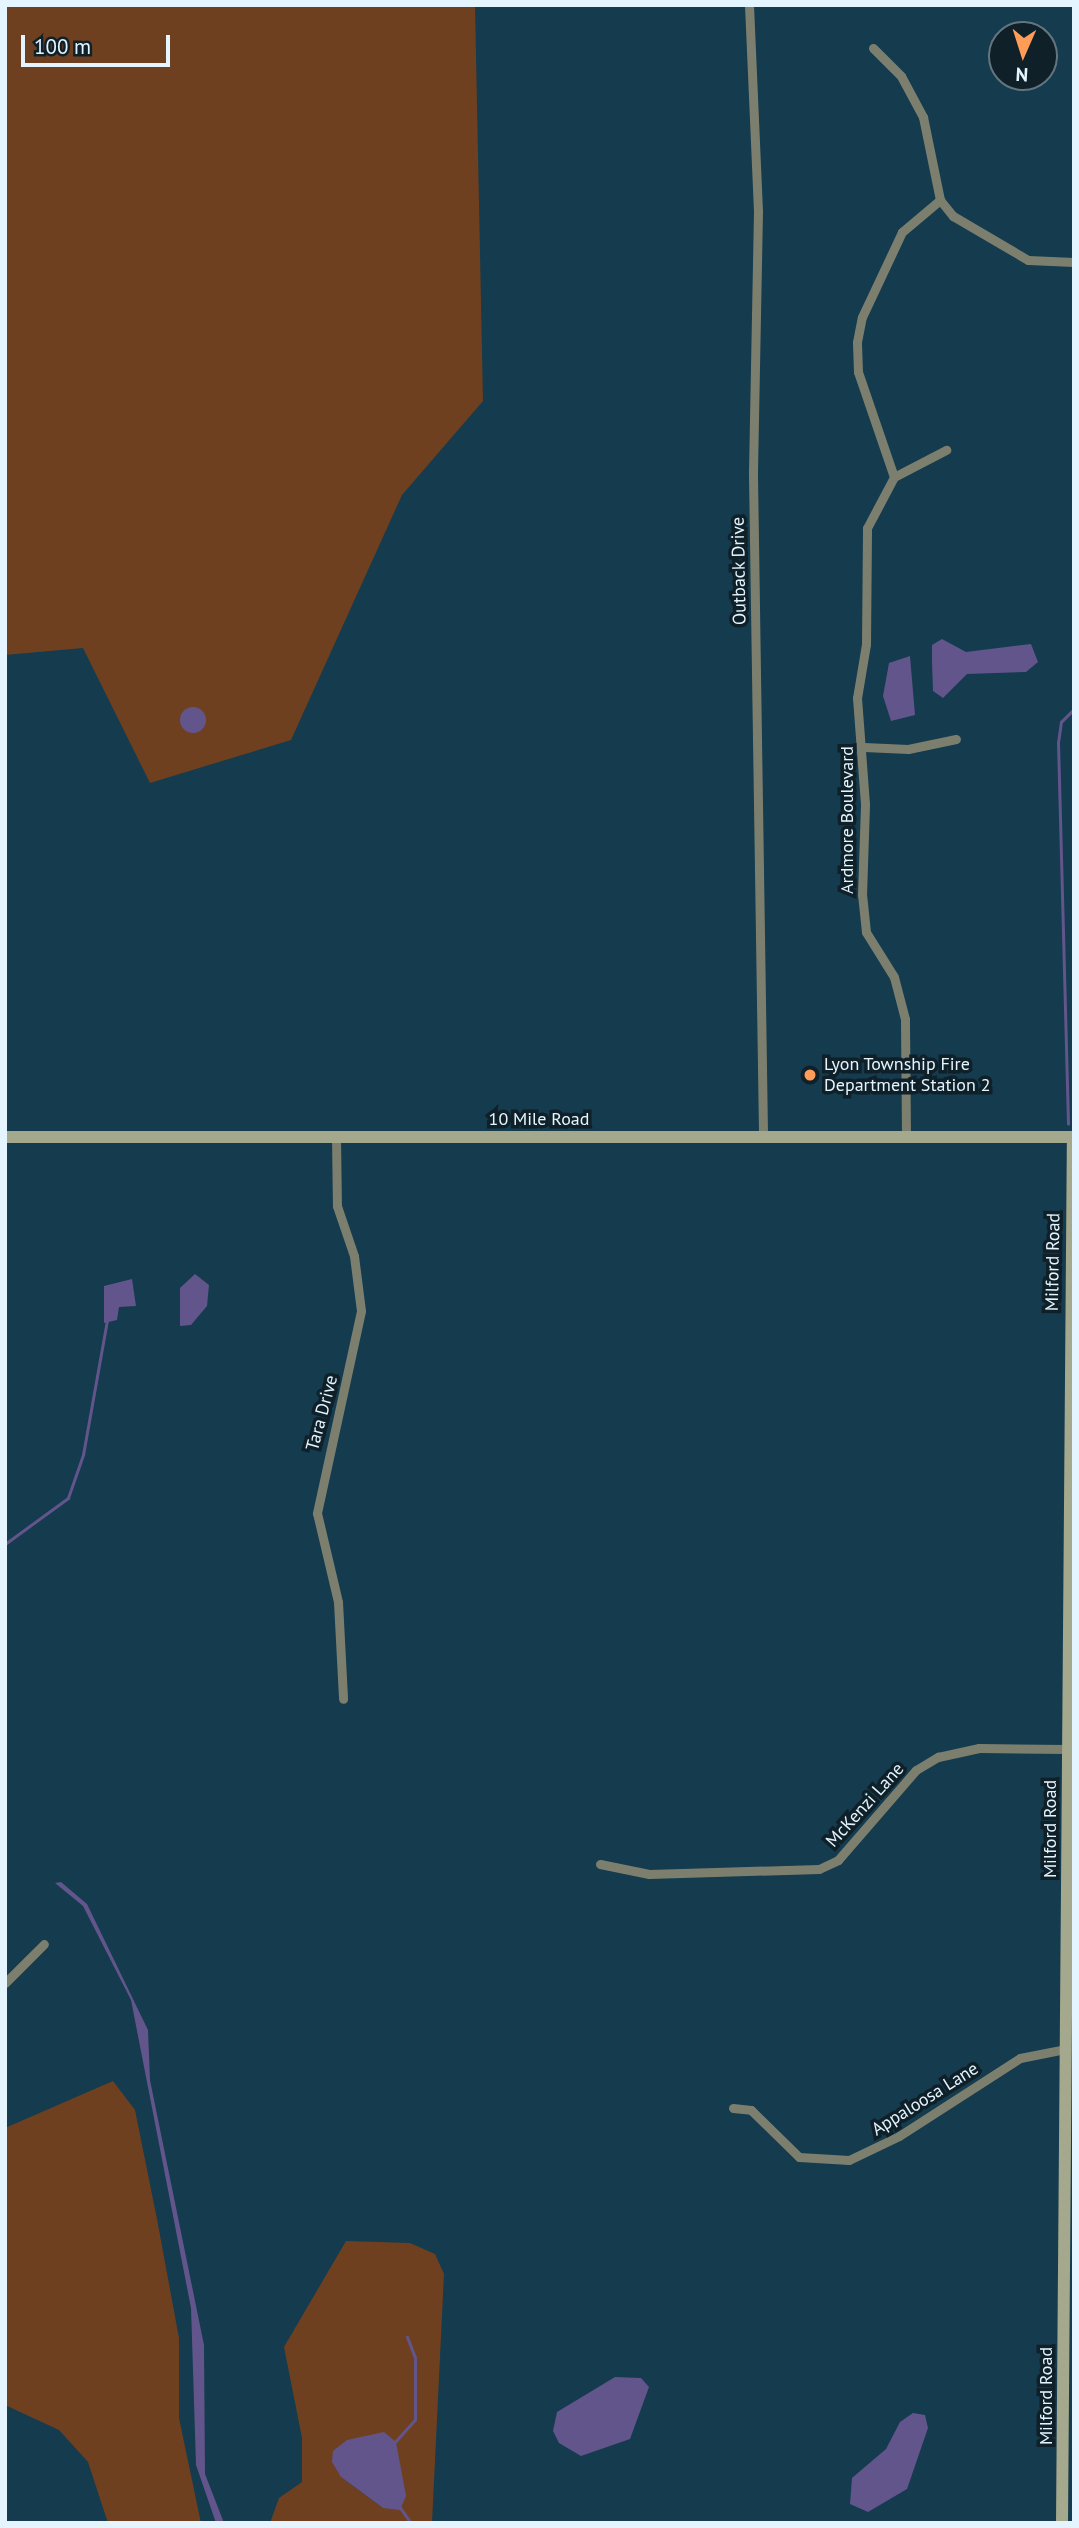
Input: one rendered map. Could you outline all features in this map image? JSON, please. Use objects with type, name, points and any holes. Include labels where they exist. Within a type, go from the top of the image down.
[{"type":"street","name":"Outback Drive","points":[[749,5],[758,211],[753,475],[763,1136]]},
{"type":"street","points":[[873,48],[901,76],[923,117],[940,200],[979,236],[1028,260],[1074,262]]},
{"type":"street","points":[[940,200],[902,232],[862,317],[857,342],[858,372],[894,477],[946,450]]},
{"type":"street","name":"Ardmore Boulevard","points":[[894,477],[867,528],[866,644],[857,698],[864,747],[862,895],[866,932],[894,977],[905,1019],[906,1137]]},
{"type":"street","points":[[864,747],[908,749],[956,739]]},
{"type":"street","name":"10 Mile Road","points":[[5,1137],[1074,1136]]},
{"type":"street","name":"Milford Road","points":[[1062,2523],[1069,2322],[1070,2108],[1066,2049],[1074,1136]]},
{"type":"street","name":"Tara Drive","points":[[337,1137],[337,1206],[354,1256],[361,1308],[317,1513],[338,1602],[343,1699]]},
{"type":"street","name":"McKenzi Lane","points":[[600,1864],[649,1874],[819,1869],[838,1860],[916,1770],[938,1757],[979,1748],[1068,1749]]},
{"type":"street","points":[[5,1983],[44,1944]]},
{"type":"street","name":"Appaloosa Lane","points":[[733,2108],[751,2110],[799,2157],[849,2160],[899,2136],[1020,2058],[1066,2049]]},
{"type":"shaded area","points":[[5,5],[475,5],[483,401],[402,495],[291,740],[150,783],[83,648],[5,655]]},
{"type":"shaded area","points":[[942,639],[966,652],[1031,644],[1038,662],[1026,672],[967,674],[943,698],[933,691],[932,663],[932,645]]},
{"type":"shaded area","points":[[910,656],[915,715],[891,721],[883,696],[889,663]]},
{"type":"shaded area","points":[[193,707],[202,711],[206,720],[202,729],[193,733],[184,729],[180,720],[184,711]]},
{"type":"shaded area","points":[[195,1274],[209,1285],[207,1306],[191,1325],[180,1326],[180,1288]]},
{"type":"shaded area","points":[[132,1279],[136,1306],[119,1307],[117,1320],[104,1323],[104,1286]]},
{"type":"shaded area","points":[[61,1882],[87,1904],[148,2030],[150,2080],[204,2345],[205,2474],[224,2523],[216,2523],[196,2465],[191,2308],[131,2000],[83,1906],[55,1883]]},
{"type":"shaded area","points":[[113,2081],[135,2110],[157,2219],[179,2338],[179,2418],[201,2523],[108,2523],[88,2462],[59,2430],[5,2405],[5,2128]]},
{"type":"shaded area","points":[[346,2241],[410,2243],[435,2254],[444,2274],[432,2523],[270,2523],[279,2498],[302,2482],[302,2438],[284,2347]],"holes":[[[396,2442],[400,2477],[383,2508],[341,2477]]]},
{"type":"shaded area","points":[[615,2377],[641,2378],[649,2387],[630,2439],[581,2456],[559,2443],[553,2431],[557,2412]]},
{"type":"shaded area","points":[[913,2413],[925,2415],[928,2428],[907,2489],[868,2512],[850,2504],[852,2478],[886,2449],[900,2422]]},
{"type":"shaded area","points":[[384,2432],[396,2442],[406,2496],[400,2510],[383,2508],[341,2477],[332,2462],[333,2451],[347,2440]]},
{"type":"waterway","points":[[1068,1124],[1058,743],[1061,722],[1074,709]]},
{"type":"waterway","points":[[5,1544],[68,1498],[83,1455],[107,1320]]},
{"type":"waterway","points":[[394,2443],[415,2420],[415,2358],[407,2337]]},
{"type":"waterway","points":[[400,2507],[411,2523]]},
{"type":"place","name":"Lyon Township Fire Department Station 2","points":[[810,1075]]}]
